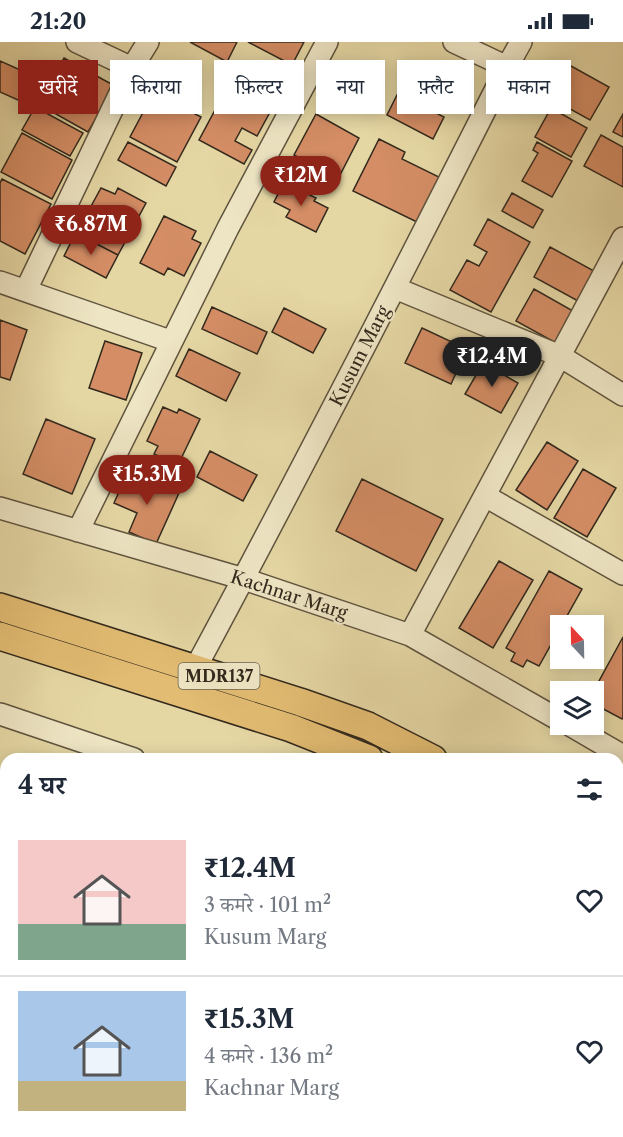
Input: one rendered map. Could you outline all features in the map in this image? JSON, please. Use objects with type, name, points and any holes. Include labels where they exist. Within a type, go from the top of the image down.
[{"type":"main road","name":"MDR137","points":[[0,608],[300,702],[368,726],[422,753]]},
{"type":"main road","name":"MDR137","points":[[0,636],[291,728],[354,753]]},
{"type":"street","points":[[77,42],[115,60]]},
{"type":"street","points":[[137,60],[148,42]]},
{"type":"street","points":[[78,531],[170,341],[327,42]]},
{"type":"street","points":[[454,42],[492,60]]},
{"type":"street","name":"Kusum Marg","points":[[511,60],[521,42]]},
{"type":"street","name":"Kusum Marg","points":[[195,669],[244,579],[486,108]]},
{"type":"street","points":[[26,290],[110,114]]},
{"type":"street","points":[[410,635],[623,238]]},
{"type":"street","points":[[0,282],[170,341]]},
{"type":"street","points":[[395,288],[560,356],[623,395]]},
{"type":"street","points":[[485,496],[623,574]]},
{"type":"street","name":"Kachnar Marg","points":[[0,508],[244,579],[410,635],[550,715]]},
{"type":"street","points":[[0,714],[116,753]]},
{"type":"street","points":[[587,735],[618,753]]},
{"type":"building","points":[[190,42],[237,42],[228,60],[223,60]]},
{"type":"building","points":[[248,42],[304,42],[295,60],[282,60]]},
{"type":"building","points":[[0,61],[18,69],[18,100],[0,92]]},
{"type":"building","points":[[571,66],[609,87],[590,120],[571,109]]},
{"type":"building","points":[[98,77],[110,83],[110,95],[88,132],[56,114],[98,114]]},
{"type":"building","points":[[397,95],[397,114],[438,114],[444,117],[433,139],[387,115]]},
{"type":"building","points":[[214,112],[214,114],[269,114],[257,136],[242,128],[235,141],[252,150],[244,164],[199,140]]},
{"type":"building","points":[[31,114],[48,114],[83,133],[70,156],[22,130]]},
{"type":"building","points":[[142,114],[195,114],[201,117],[177,162],[130,137]]},
{"type":"building","points":[[316,114],[359,138],[338,179],[294,155]]},
{"type":"building","points":[[548,114],[562,114],[587,128],[571,157],[535,137]]},
{"type":"building","points":[[623,114],[623,137],[613,132]]},
{"type":"building","points":[[22,133],[72,160],[52,199],[1,172]]},
{"type":"building","points":[[601,135],[623,147],[623,187],[584,166]]},
{"type":"building","points":[[379,139],[405,152],[402,159],[441,178],[419,223],[353,191]]},
{"type":"building","points":[[128,142],[176,167],[166,186],[118,160]]},
{"type":"building","points":[[537,142],[572,161],[552,197],[522,181],[538,153],[533,150]]},
{"type":"building","points":[[2,179],[51,204],[25,254],[0,241],[0,183]]},
{"type":"building","points":[[284,182],[316,198],[314,201],[328,208],[316,232],[286,217],[290,210],[274,202]]},
{"type":"building","points":[[101,188],[115,194],[118,188],[146,203],[118,255],[89,240],[92,234],[74,224],[85,206],[90,208]]},
{"type":"building","points":[[512,193],[543,210],[533,228],[502,211]]},
{"type":"building","points":[[164,216],[196,231],[192,239],[201,243],[184,276],[168,268],[164,275],[140,263]]},
{"type":"building","points":[[488,219],[530,242],[491,312],[450,290],[467,260],[479,266],[487,252],[474,245]]},
{"type":"building","points":[[74,236],[91,245],[93,242],[118,255],[106,278],[64,256]]},
{"type":"building","points":[[550,247],[594,271],[578,301],[534,277]]},
{"type":"building","points":[[534,289],[573,311],[556,343],[516,321]]},
{"type":"building","points":[[212,307],[267,332],[257,354],[202,329]]},
{"type":"building","points":[[284,308],[326,329],[313,353],[272,332]]},
{"type":"building","points":[[0,320],[27,330],[10,380],[0,377]]},
{"type":"building","points":[[422,328],[467,349],[451,384],[405,363]]},
{"type":"building","points":[[105,341],[142,353],[126,400],[89,388]]},
{"type":"building","points":[[189,349],[240,373],[226,401],[176,376]]},
{"type":"building","points":[[483,363],[518,383],[501,413],[465,394]]},
{"type":"building","points":[[163,407],[177,413],[179,409],[200,419],[178,465],[154,454],[158,446],[147,441]]},
{"type":"building","points":[[46,419],[95,439],[72,494],[23,474]]},
{"type":"building","points":[[547,442],[578,461],[547,510],[516,490]]},
{"type":"building","points":[[210,451],[257,475],[243,501],[197,477]]},
{"type":"building","points":[[147,456],[186,473],[179,490],[139,473]]},
{"type":"building","points":[[583,469],[616,488],[587,537],[554,518]]},
{"type":"building","points":[[138,475],[179,493],[156,544],[129,532],[137,513],[114,503],[126,476],[135,480]]},
{"type":"building","points":[[362,479],[443,519],[416,571],[336,531]]},
{"type":"building","points":[[499,561],[533,580],[493,648],[459,628]]},
{"type":"building","points":[[549,571],[582,589],[567,615],[550,615],[550,646],[539,666],[527,660],[523,667],[511,661],[515,653],[506,648]]},
{"type":"building","points":[[623,637],[622,719],[604,709],[604,681],[599,681]]}]
